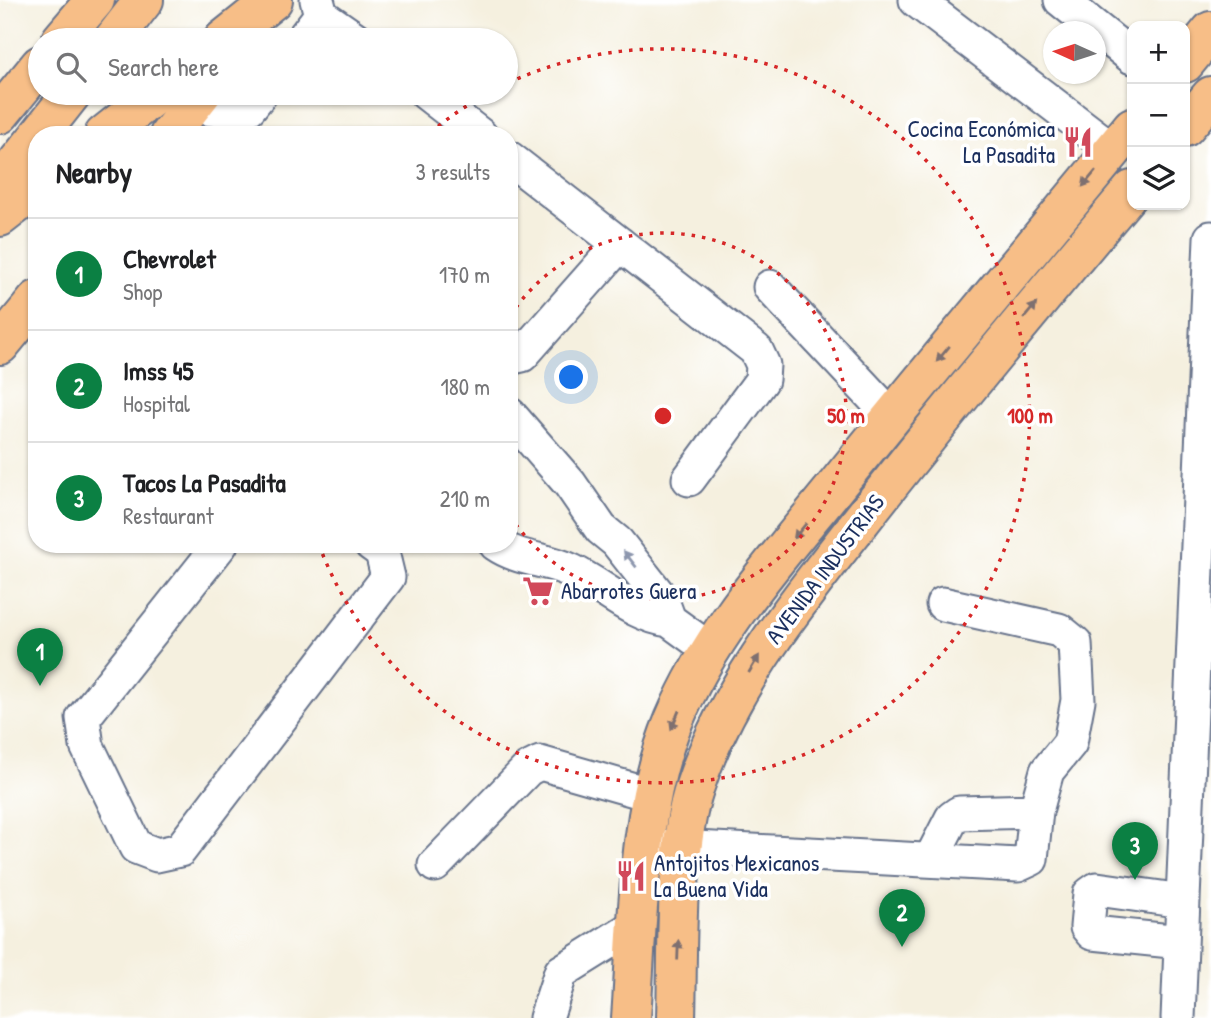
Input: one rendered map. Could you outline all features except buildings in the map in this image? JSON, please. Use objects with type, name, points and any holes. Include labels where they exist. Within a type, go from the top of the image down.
[{"type":"main road","points":[[71,28],[94,0]]},
{"type":"main road","points":[[122,28],[144,0]]},
{"type":"main road","points":[[238,28],[274,0]]},
{"type":"main road","points":[[252,28],[274,0]]},
{"type":"main road","points":[[1190,56],[1211,31]]},
{"type":"main road","points":[[0,114],[28,80]]},
{"type":"main road","points":[[1190,121],[1211,96]]},
{"type":"main road","points":[[46,126],[63,105]]},
{"type":"main road","points":[[115,126],[142,105]]},
{"type":"main road","name":"AVENIDA INDUSTRIAS","points":[[631,1018],[652,794],[673,722],[709,649],[739,606],[902,403],[1123,138]]},
{"type":"main road","points":[[0,184],[28,149]]},
{"type":"main road","points":[[0,217],[28,195]]},
{"type":"main road","name":"AVENIDA INDUSTRIAS","points":[[676,1018],[684,848],[694,788],[715,735],[756,660],[957,398],[1127,196]]},
{"type":"main road","points":[[0,345],[28,311]]},
{"type":"main road","points":[[882,494],[887,476],[918,424],[902,403]]},
{"type":"street","points":[[916,0],[1123,138]]},
{"type":"street","points":[[1061,0],[1127,53]]},
{"type":"street","points":[[313,18],[333,28]]},
{"type":"street","points":[[187,111],[225,111],[249,108],[251,105]]},
{"type":"street","points":[[434,105],[446,125]]},
{"type":"street","points":[[518,165],[756,350],[763,365],[762,380],[689,479]]},
{"type":"street","points":[[1178,1018],[1182,901],[1201,716],[1211,238]]},
{"type":"street","points":[[518,356],[522,355],[620,244]]},
{"type":"street","points":[[770,287],[902,403]]},
{"type":"street","points":[[518,424],[570,484],[601,529],[617,542],[661,598],[669,620]]},
{"type":"street","points":[[571,570],[601,529]]},
{"type":"street","points":[[214,553],[83,718],[87,746],[136,847],[157,855],[180,850],[387,577],[382,553]]},
{"type":"street","points":[[510,553],[571,570],[648,617],[669,620],[709,649]]},
{"type":"street","points":[[646,845],[1025,863],[1031,859],[1036,811],[1047,771],[1070,743],[1077,700],[1075,643],[1059,630],[943,604]]},
{"type":"street","points":[[435,865],[528,769],[540,763],[652,794]]},
{"type":"street","points":[[931,859],[952,818],[959,813],[1036,811]]},
{"type":"street","points":[[1181,942],[1092,933],[1087,927],[1090,894],[1097,890],[1182,901]]},
{"type":"street","points":[[546,1018],[561,972],[638,924]]},
{"type":"place","name":"Cocina Económica La Pasadita","points":[[1078,142]]},
{"type":"place","name":"Abarrotes Guera","points":[[538,591]]},
{"type":"place","name":"Chevrolet","points":[[40,686]]},
{"type":"place","name":"Antojitos Mexicanos La Buena Vida","points":[[631,876]]},
{"type":"place","name":"Tacos La Pasadita","points":[[1135,880]]},
{"type":"place","name":"Imss 45","points":[[902,947]]}]
